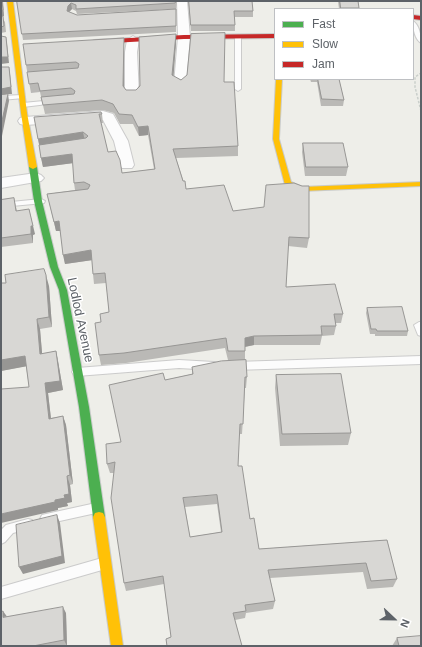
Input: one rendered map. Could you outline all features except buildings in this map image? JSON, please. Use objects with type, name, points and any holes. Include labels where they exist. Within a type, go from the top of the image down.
[{"type":"main road","name":"Lodlod Avenue","points":[[10,1],[9,19],[18,44],[18,73],[25,121],[33,152],[36,178],[42,201],[54,267],[63,290],[77,372],[117,646]]},
{"type":"main road","points":[[87,42],[184,37],[274,36]]},
{"type":"main road","points":[[279,80],[276,139],[288,183],[301,189],[421,184]]},
{"type":"street","points":[[180,9],[184,37],[180,84]]},
{"type":"street","points":[[1,38],[18,44]]},
{"type":"street","points":[[132,95],[131,52],[133,40]]},
{"type":"street","points":[[25,121],[103,115],[108,117],[121,141],[127,165]]},
{"type":"street","points":[[1,183],[36,178]]},
{"type":"lane","points":[[414,24],[421,41]]},
{"type":"lane","points":[[238,37],[238,89]]},
{"type":"lane","points":[[1,98],[23,101],[59,102]]},
{"type":"lane","points":[[1,205],[42,201]]},
{"type":"lane","points":[[77,372],[179,364],[226,366],[421,360]]},
{"type":"lane","points":[[1,538],[15,526],[98,508]]},
{"type":"lane","points":[[1,593],[106,563]]},
{"type":"path","points":[[421,73],[415,77],[415,87],[421,111]]},
{"type":"traffic: fast","points":[[33,167],[38,201],[54,267],[63,290],[84,407],[99,517]]},
{"type":"traffic: slow","points":[[10,1],[24,113],[33,167]]},
{"type":"traffic: slow","points":[[279,80],[276,139],[288,183],[301,189],[421,184]]},
{"type":"traffic: slow","points":[[99,517],[117,646]]},
{"type":"traffic: jam","points":[[414,17],[421,18]]},
{"type":"traffic: jam","points":[[94,42],[184,37],[274,36]]}]
